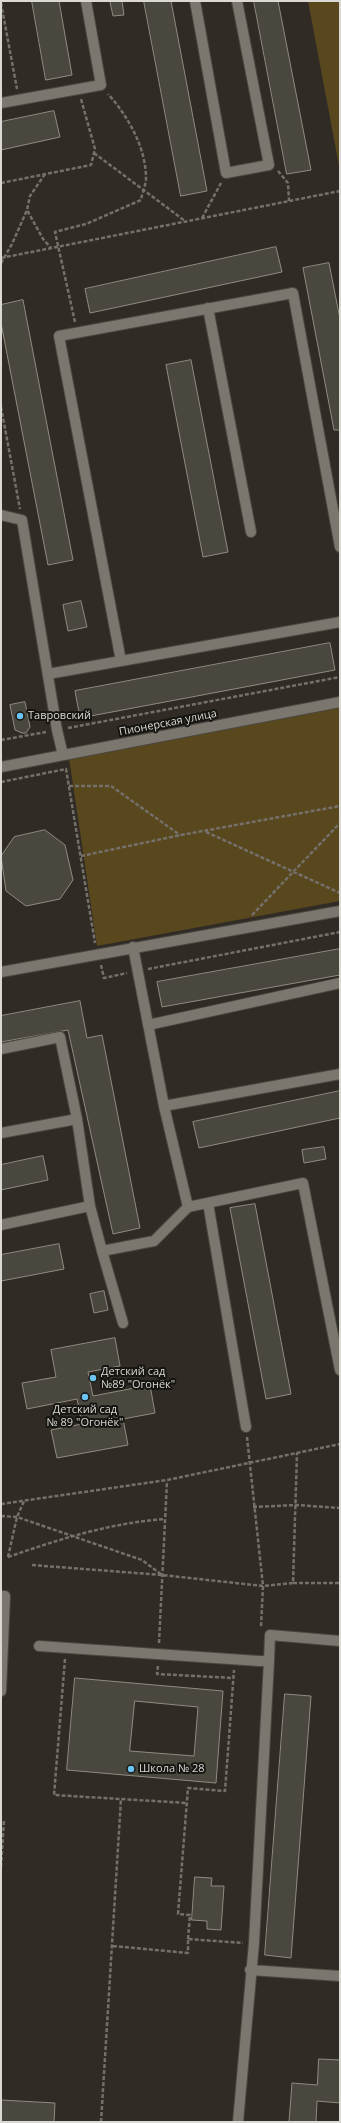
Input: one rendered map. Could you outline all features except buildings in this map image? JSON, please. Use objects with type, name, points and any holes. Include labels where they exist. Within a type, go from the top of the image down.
[{"type":"street","points":[[1,103],[100,85],[86,1]]},
{"type":"street","points":[[194,1],[226,173],[269,166],[237,1]]},
{"type":"street","points":[[121,661],[58,336],[293,293],[340,547]]},
{"type":"street","points":[[208,308],[251,532]]},
{"type":"street","points":[[1,515],[22,520],[57,730],[63,756]]},
{"type":"street","points":[[48,674],[340,622]]},
{"type":"street","name":"Пионерская улица","points":[[1,767],[340,702]]},
{"type":"street","points":[[1,972],[133,947],[340,911]]},
{"type":"street","points":[[133,947],[164,1106],[188,1207]]},
{"type":"street","points":[[148,1026],[340,983]]},
{"type":"street","points":[[1,1049],[60,1037],[77,1119],[90,1206],[123,1323]]},
{"type":"street","points":[[164,1106],[340,1074]]},
{"type":"street","points":[[1,1133],[77,1119]]},
{"type":"street","points":[[102,1251],[154,1241],[188,1207],[304,1183],[340,1370]]},
{"type":"street","points":[[208,1203],[246,1427]]},
{"type":"street","points":[[1,1225],[90,1206]]},
{"type":"street","points":[[1,1596],[5,1596],[1,1691]]},
{"type":"street","points":[[238,2122],[250,1970],[254,1943],[270,1635],[340,1641]]},
{"type":"street","points":[[39,1646],[269,1661]]},
{"type":"street","points":[[250,1970],[340,1976]]},
{"type":"path","points":[[1,3],[19,100]]},
{"type":"path","points":[[77,332],[57,247],[55,232],[86,224],[141,200],[146,179],[142,147],[118,105],[100,85]]},
{"type":"path","points":[[1,183],[91,165],[95,149],[79,89]]},
{"type":"path","points":[[94,153],[185,221]]},
{"type":"path","points":[[269,166],[282,174],[288,183],[289,201]]},
{"type":"path","points":[[202,218],[226,173]]},
{"type":"path","points":[[1,263],[28,210],[30,196],[45,174]]},
{"type":"path","points":[[1,258],[340,191]]},
{"type":"path","points":[[28,210],[43,239],[51,248]]},
{"type":"path","points":[[1,407],[22,520]]},
{"type":"path","points":[[1,740],[340,677]]},
{"type":"path","points":[[1,782],[66,769],[96,946]]},
{"type":"path","points":[[69,786],[110,786],[181,835]]},
{"type":"path","points":[[81,856],[181,835],[340,806]]},
{"type":"path","points":[[237,930],[340,823]]},
{"type":"path","points":[[205,831],[340,893]]},
{"type":"path","points":[[99,960],[104,978],[340,932]]},
{"type":"path","points":[[246,1427],[253,1507],[263,1586],[260,1631]]},
{"type":"path","points":[[1,1504],[167,1480],[340,1444]]},
{"type":"path","points":[[293,1583],[297,1453]]},
{"type":"path","points":[[167,1480],[157,1674],[233,1678]]},
{"type":"path","points":[[24,1501],[17,1517],[8,1557],[69,1536],[140,1521],[165,1519]]},
{"type":"path","points":[[253,1507],[296,1505],[340,1508]]},
{"type":"path","points":[[1,1516],[17,1517],[142,1560],[162,1575]]},
{"type":"path","points":[[32,1566],[162,1575],[263,1586],[293,1583],[340,1584]]},
{"type":"path","points":[[66,1648],[54,1795],[187,1803]]},
{"type":"path","points":[[113,1946],[188,1953],[190,1915],[178,1914],[188,1788],[225,1791],[234,1670],[242,1671]]},
{"type":"path","points":[[101,2122],[121,1799]]},
{"type":"path","points":[[1,1867],[4,1820]]},
{"type":"path","points":[[188,1939],[254,1943]]},
{"type":"shaded area","points":[[308,1],[340,1],[340,171]]},
{"type":"shaded area","points":[[340,706],[340,901],[97,946],[69,758]]},
{"type":"place","name":"Тавровский","points":[[20,716]]},
{"type":"place","name":"Детский сад №89 \"Огонёк\"","points":[[93,1378]]},
{"type":"place","name":"Детский сад № 89 \"Огонёк\"","points":[[85,1397]]},
{"type":"place","name":"Школа № 28","points":[[131,1769]]}]
